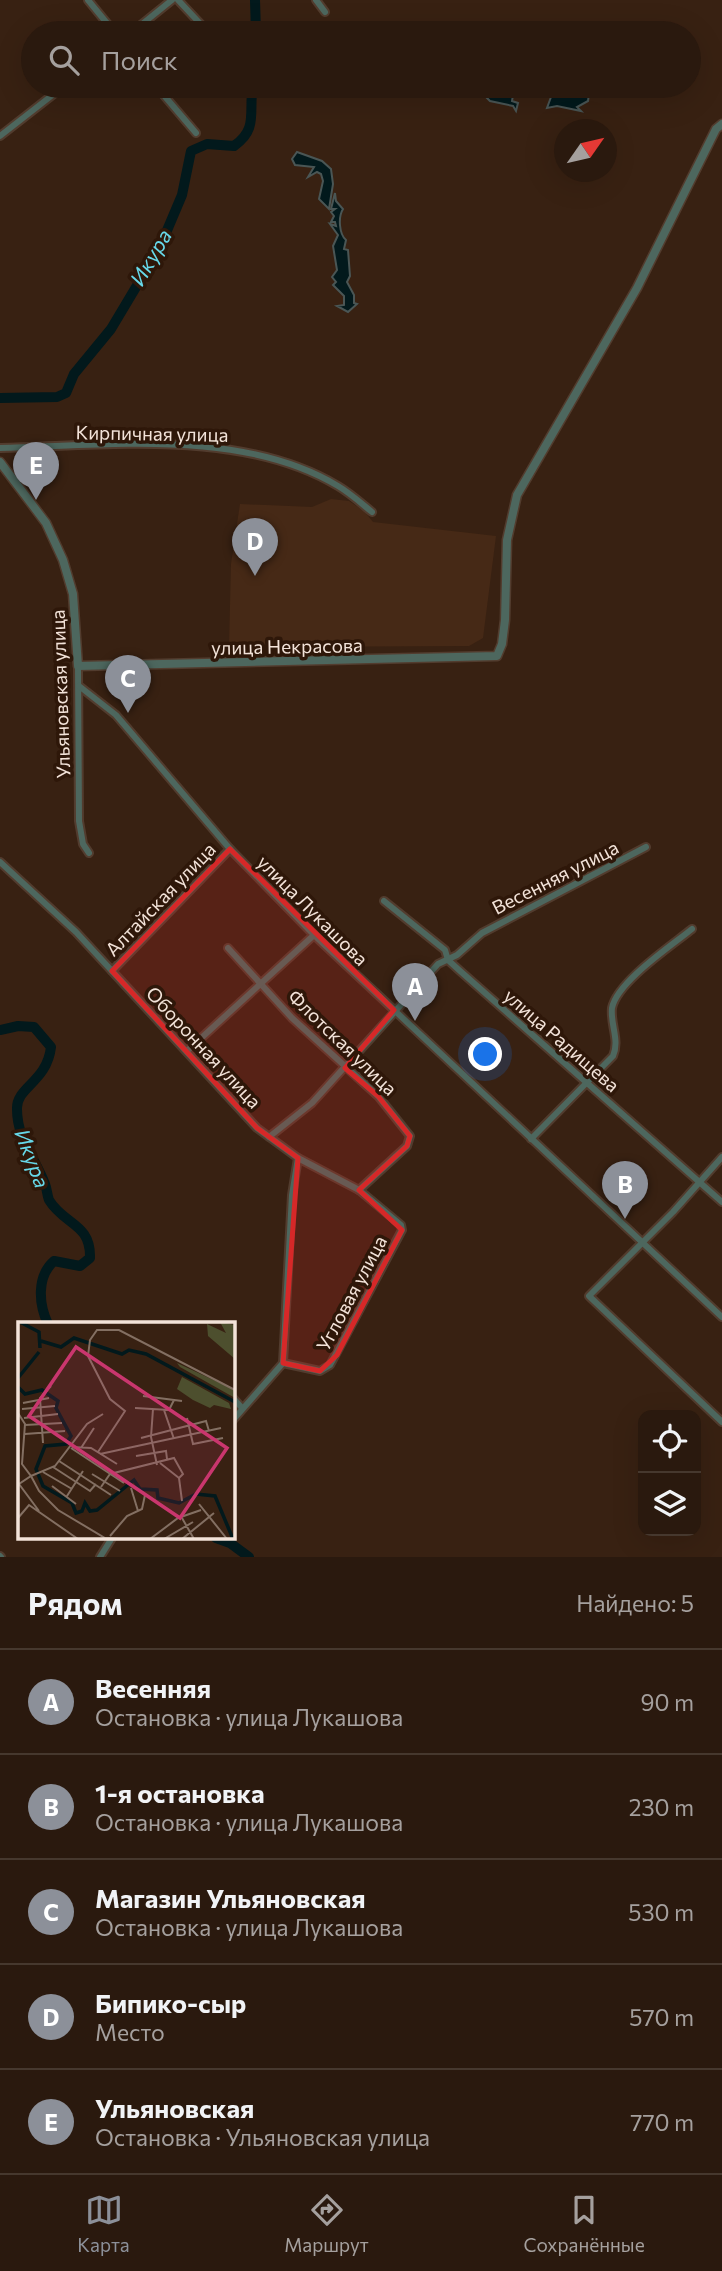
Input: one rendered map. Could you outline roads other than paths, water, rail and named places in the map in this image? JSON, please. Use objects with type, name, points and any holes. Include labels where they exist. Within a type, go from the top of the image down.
[{"type":"street","points":[[88,0],[105,21]]},
{"type":"street","points":[[146,21],[173,0]]},
{"type":"street","points":[[178,0],[198,21]]},
{"type":"street","points":[[316,0],[326,12]]},
{"type":"street","points":[[0,136],[49,98]]},
{"type":"street","points":[[166,98],[197,133]]},
{"type":"street","name":"улица Некрасова","points":[[78,666],[497,656],[502,644],[506,609],[507,540],[517,495],[637,288],[716,129],[722,124]]},
{"type":"street","name":"Кирпичная улица","points":[[0,448],[229,448],[302,470],[338,486],[372,512]]},
{"type":"street","name":"Ульяновская улица","points":[[0,462],[46,523],[63,560],[73,594],[79,686],[79,821],[83,844],[89,853]]},
{"type":"street","name":"улица Лукашова","points":[[79,686],[116,715],[230,849],[314,935],[722,1317]]},
{"type":"street","name":"Весенняя улица","points":[[269,1137],[312,1103],[430,970],[448,960],[482,933],[646,847]]},
{"type":"street","name":"Алтайская улица","points":[[113,971],[230,849]]},
{"type":"street","name":"Оборонная улица","points":[[0,862],[76,932],[257,1128],[298,1158],[359,1190],[401,1224],[402,1230]]},
{"type":"street","name":"улица Радищева","points":[[384,901],[445,950],[448,960],[722,1202]]},
{"type":"street","points":[[531,1139],[587,1084],[616,1049],[612,1012],[616,996],[622,987],[692,929]]},
{"type":"street","points":[[187,1051],[314,935]]},
{"type":"street","name":"Флотская улица","points":[[228,948],[292,1018],[378,1096],[406,1130],[411,1141],[359,1190]]},
{"type":"street","points":[[722,1157],[589,1296],[722,1422]]},
{"type":"street","points":[[234,1419],[283,1363],[292,1195],[298,1158]]},
{"type":"street","name":"Угловая улица","points":[[283,1363],[320,1371],[330,1365],[402,1230]]},
{"type":"street","points":[[234,1399],[242,1408]]},
{"type":"street","points":[[100,1557],[111,1540]]},
{"type":"water","points":[[487,98],[512,98],[512,101],[518,103],[516,111],[513,106]]},
{"type":"water","points":[[551,98],[588,98],[588,101],[577,107],[581,111],[557,106],[547,108]]},
{"type":"water","points":[[297,152],[322,161],[331,169],[333,184],[329,209],[319,199],[323,181],[321,174],[317,172],[308,177],[314,167],[295,165],[292,159]]},
{"type":"water","points":[[335,193],[336,201],[343,209],[340,225],[346,240],[344,249],[348,250],[350,276],[347,282],[354,295],[354,303],[357,304],[348,312],[337,306],[344,305],[344,296],[333,285],[336,282],[332,277],[337,270],[333,246],[338,235],[330,224],[336,226],[335,222],[331,222],[334,216],[331,212],[335,209],[331,209]]},
{"type":"waterway","name":"Икура","points":[[255,0],[256,21]]},
{"type":"waterway","name":"Икура","points":[[0,398],[57,397],[66,393],[74,374],[111,329],[160,247],[182,195],[191,151],[207,144],[234,146],[242,140],[250,126],[252,98]]},
{"type":"waterway","name":"Икура","points":[[0,1030],[18,1026],[34,1027],[51,1047],[44,1068],[18,1101],[18,1120],[23,1139],[45,1184],[49,1200],[62,1215],[76,1225],[89,1246],[90,1258],[80,1266],[54,1261],[44,1275],[41,1300],[47,1322]]},
{"type":"waterway","name":"Икура","points":[[222,1540],[249,1557]]},
{"type":"place","name":"Ульяновская","points":[[36,500]]},
{"type":"place","name":"Бипико-сыр","points":[[255,576]]},
{"type":"place","name":"Магазин Ульяновская","points":[[128,713]]},
{"type":"place","name":"Весенняя","points":[[415,1021]]},
{"type":"place","name":"1-я остановка","points":[[625,1219]]}]
